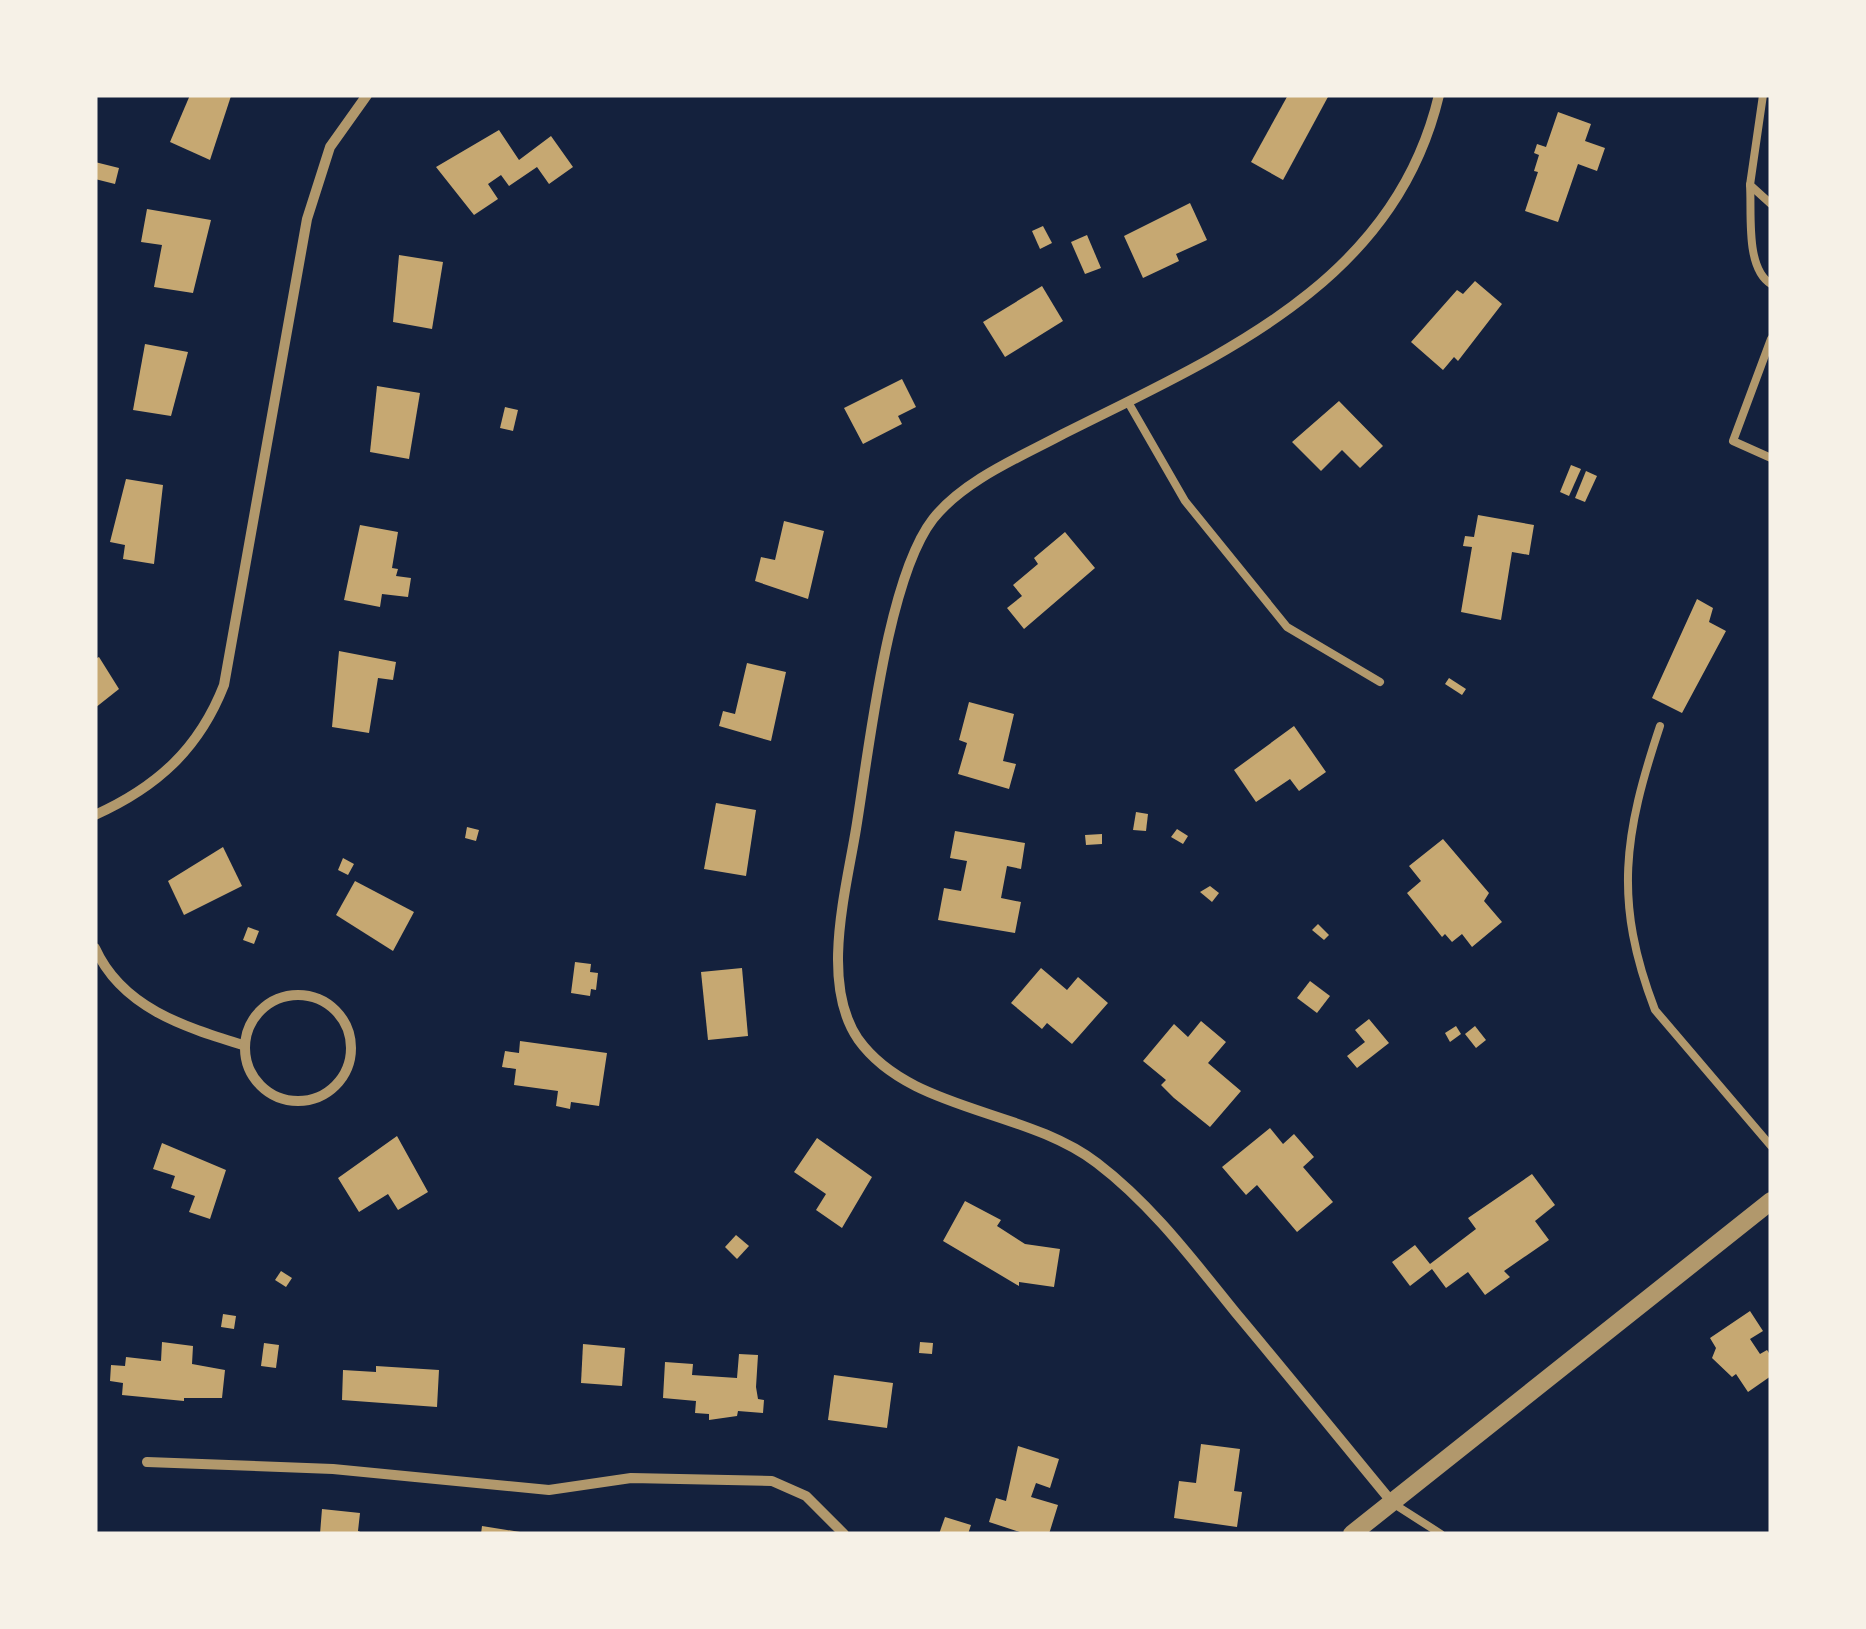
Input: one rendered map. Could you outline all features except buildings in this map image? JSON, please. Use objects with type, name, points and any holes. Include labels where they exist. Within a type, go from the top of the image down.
[{"type":"street","points":[[95,815],[152,785],[172,769],[199,736],[224,685],[307,220],[330,147],[366,95]]},
{"type":"street","points":[[1390,1501],[1175,1238],[1128,1190],[1096,1163],[1036,1127],[910,1084],[858,1038],[841,996],[842,937],[852,853],[883,673],[919,540],[953,499],[985,477],[1276,322],[1355,254],[1419,159],[1439,95]]},
{"type":"street","points":[[95,948],[113,975],[156,1015],[243,1045]]},
{"type":"street","points":[[308,994],[336,1008],[351,1035],[350,1066],[332,1091],[303,1102],[273,1096],[250,1075],[243,1045],[253,1016],[277,997],[308,994]]},
{"type":"street","points":[[1352,1534],[1771,1202]]},
{"type":"street","points":[[147,1462],[333,1469],[550,1490],[632,1478],[772,1481],[806,1496],[844,1534]]},
{"type":"lane","points":[[1762,95],[1750,185],[1756,261],[1762,278],[1771,284]]},
{"type":"lane","points":[[1750,185],[1771,204]]},
{"type":"lane","points":[[1771,339],[1733,441],[1771,458]]},
{"type":"lane","points":[[1128,402],[1185,501],[1287,627],[1380,682]]},
{"type":"lane","points":[[1660,726],[1627,839],[1627,895],[1645,983],[1656,1010],[1771,1146]]},
{"type":"lane","points":[[1390,1501],[1441,1534]]}]
